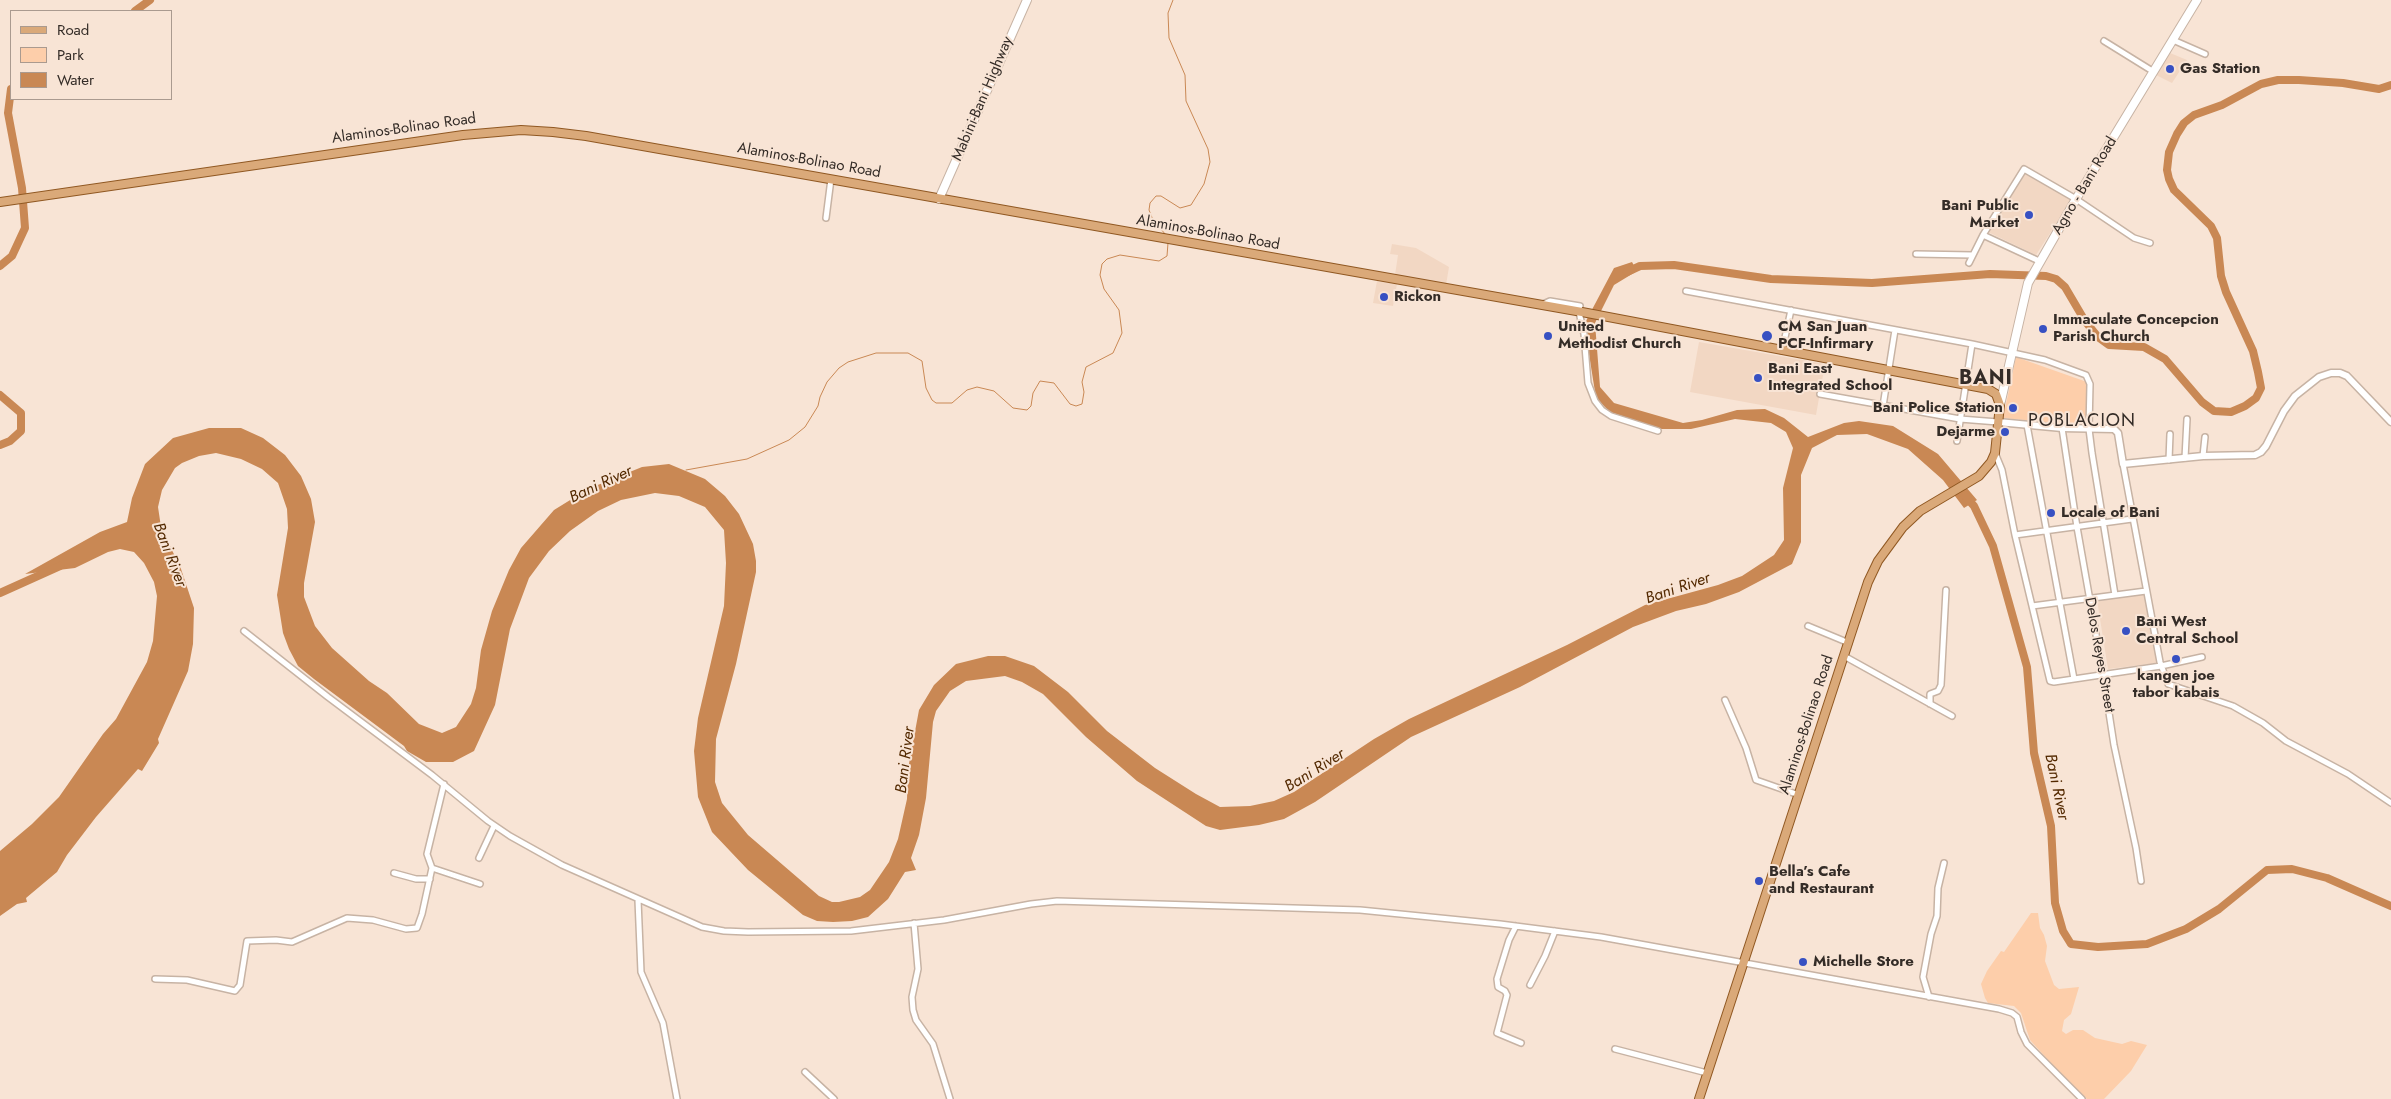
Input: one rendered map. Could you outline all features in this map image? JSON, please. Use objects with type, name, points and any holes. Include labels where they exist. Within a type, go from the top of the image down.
[{"type":"main road","name":"Mabini-Bani Highway","points":[[939,199],[1027,0]]},
{"type":"main road","name":"Agno - Bani Road","points":[[2000,404],[2028,283],[2076,199],[2197,0]]},
{"type":"main road","name":"Alaminos-Bolinao Road","points":[[0,202],[454,136],[521,130],[586,136],[1541,306],[1580,310],[1610,318],[1988,389]]},
{"type":"main road","points":[[1988,389],[2005,385]]},
{"type":"main road","points":[[1988,389],[1996,394],[2000,404]]},
{"type":"main road","name":"Alaminos-Bolinao Road","points":[[1699,1099],[1868,582],[1878,561],[1903,527],[1920,511],[1968,483],[1984,471],[1995,453],[2000,404]]},
{"type":"street","points":[[2104,40],[2154,72]]},
{"type":"street","points":[[2172,40],[2205,54]]},
{"type":"street","points":[[1969,264],[1983,235],[2024,169],[2076,199],[2134,238],[2150,242]]},
{"type":"street","points":[[826,218],[831,179]]},
{"type":"street","points":[[1983,235],[2038,263]]},
{"type":"street","points":[[1916,254],[1972,255]]},
{"type":"street","points":[[1686,291],[1972,344],[2070,368],[2088,377],[2090,384],[2089,429],[2102,523],[2115,595]]},
{"type":"street","points":[[1580,310],[1588,382],[1595,401],[1602,410],[1611,416],[1658,431]]},
{"type":"street","points":[[1782,351],[1790,310]]},
{"type":"street","points":[[1882,406],[1895,330]]},
{"type":"street","points":[[1957,441],[1972,344]]},
{"type":"street","points":[[2123,464],[2203,456],[2255,455],[2261,452],[2284,411],[2295,396],[2319,377],[2331,373],[2347,376],[2391,422]]},
{"type":"street","points":[[1820,394],[1960,419],[2062,428],[2111,428],[2116,431],[2161,666],[2168,684],[2238,709],[2263,723],[2286,741],[2348,774],[2391,803]]},
{"type":"street","points":[[2185,458],[2187,419]]},
{"type":"street","points":[[2027,425],[2058,602],[2074,679]]},
{"type":"street","name":"Delos Reyes Street","points":[[2062,428],[2114,745],[2141,880]]},
{"type":"street","points":[[2169,460],[2170,434]]},
{"type":"street","points":[[2203,456],[2204,437]]},
{"type":"street","points":[[1995,453],[2002,470],[2015,535],[2050,681],[2161,666],[2202,657]]},
{"type":"street","points":[[2015,535],[2132,519]]},
{"type":"street","points":[[1930,704],[1930,694],[1938,691],[1941,685],[1946,590]]},
{"type":"street","points":[[2032,606],[2146,591]]},
{"type":"street","points":[[1808,626],[1849,643]]},
{"type":"street","points":[[244,631],[444,784],[494,826],[562,865],[702,927],[724,931],[850,931],[944,920],[1057,901],[1360,910],[1516,926],[1601,937],[1999,1009],[2012,1013],[2016,1017],[2021,1032],[2028,1044],[2082,1099]]},
{"type":"street","points":[[1844,656],[1952,716]]},
{"type":"street","points":[[1726,700],[1746,748],[1756,780],[1799,795]]},
{"type":"street","points":[[155,979],[187,980],[236,991],[240,985],[247,941],[276,940],[292,942],[347,918],[373,920],[402,928],[416,928],[430,879],[432,868],[427,854],[444,784]]},
{"type":"street","points":[[479,858],[494,826]]},
{"type":"street","points":[[1929,997],[1923,977],[1931,934],[1937,916],[1938,888],[1944,863]]},
{"type":"street","points":[[432,868],[480,884]]},
{"type":"street","points":[[394,873],[416,879],[430,879]]},
{"type":"street","points":[[638,900],[641,972],[663,1023],[677,1099]]},
{"type":"street","points":[[914,923],[918,969],[912,997],[913,1010],[916,1020],[933,1044],[950,1099]]},
{"type":"street","points":[[1516,926],[1509,940],[1497,978],[1498,987],[1505,991],[1507,995],[1497,1033],[1521,1043]]},
{"type":"street","points":[[1530,985],[1555,931]]},
{"type":"street","points":[[1615,1049],[1707,1073]]},
{"type":"street","points":[[804,1072],[834,1099]]},
{"type":"shaded area","name":"Gas Station","points":[[2170,53],[2187,60],[2172,83],[2156,75]]},
{"type":"shaded area","name":"Bani Public Market","points":[[2024,170],[2072,199],[2036,255],[1988,232]]},
{"type":"shaded area","points":[[1392,244],[1416,248],[1449,267],[1446,285],[1395,275],[1398,255],[1390,254]]},
{"type":"shaded area","name":"Rickon","points":[[1377,281],[1397,284],[1393,306],[1373,303]]},
{"type":"shaded area","name":"Bani East Integrated School","points":[[1699,342],[1825,364],[1816,415],[1690,392]]},
{"type":"shaded area","name":"Bani West Central School","points":[[2144,594],[2157,663],[2108,669],[2097,600]]},
{"type":"green space","points":[[2016,357],[2087,382],[2087,426],[2003,418]]},
{"type":"green space","points":[[2031,913],[2038,913],[2040,928],[2047,946],[2045,961],[2054,985],[2059,989],[2079,987],[2071,1014],[2064,1020],[2062,1031],[2066,1034],[2073,1030],[2083,1030],[2095,1038],[2122,1044],[2131,1041],[2147,1045],[2131,1071],[2104,1099],[2087,1099],[2066,1080],[2030,1040],[2021,1013],[2014,1006],[1988,1003],[1985,998],[1981,984],[1987,971],[2001,951],[2004,952]]},
{"type":"water","points":[[1632,262],[1637,271],[1614,285],[1595,323],[1600,387],[1614,403],[1683,423],[1702,420],[1737,410],[1765,409],[1784,418],[1808,437],[1844,423],[1859,421],[1893,426],[1938,454],[1977,500],[1964,508],[1943,480],[1908,449],[1867,434],[1837,435],[1812,448],[1801,475],[1801,542],[1792,564],[1739,592],[1706,604],[1676,611],[1633,627],[1520,687],[1411,737],[1315,802],[1284,819],[1259,825],[1220,830],[1206,826],[1137,781],[1086,737],[1043,694],[1022,682],[1005,676],[966,681],[950,691],[936,711],[933,722],[926,798],[919,835],[911,858],[916,870],[905,872],[888,899],[868,917],[852,921],[833,922],[817,921],[803,915],[748,870],[712,832],[698,797],[694,751],[698,718],[724,606],[726,563],[724,530],[705,507],[679,496],[655,493],[621,500],[598,511],[570,531],[549,551],[529,578],[510,629],[495,705],[474,751],[453,762],[426,762],[407,751],[404,746],[298,666],[283,633],[277,595],[288,528],[287,509],[278,483],[262,469],[241,459],[216,453],[199,456],[175,468],[162,490],[158,507],[161,527],[181,569],[194,608],[193,644],[188,671],[158,739],[159,743],[142,771],[138,769],[96,817],[67,855],[57,872],[26,898],[27,902],[17,904],[0,916],[0,851],[32,824],[59,797],[103,734],[116,719],[147,662],[153,641],[157,596],[154,582],[144,563],[134,552],[120,549],[108,552],[75,568],[25,574],[100,532],[127,522],[132,498],[145,464],[173,438],[209,428],[241,428],[263,438],[285,455],[301,476],[311,499],[315,522],[304,583],[304,597],[315,626],[332,648],[369,681],[387,693],[419,724],[442,733],[456,727],[471,704],[476,688],[481,650],[492,611],[509,570],[521,548],[554,510],[588,489],[642,467],[669,464],[705,479],[725,496],[739,514],[753,544],[756,561],[756,572],[736,664],[716,739],[715,782],[722,803],[748,835],[819,896],[832,902],[839,902],[860,897],[870,890],[889,862],[898,839],[907,799],[908,769],[919,710],[934,685],[956,664],[988,656],[1005,656],[1034,666],[1068,692],[1107,731],[1155,768],[1220,807],[1250,806],[1274,801],[1294,792],[1374,739],[1409,719],[1567,645],[1645,605],[1718,585],[1742,576],[1774,555],[1784,540],[1783,488],[1793,448],[1786,432],[1771,423],[1735,419],[1691,429],[1660,429],[1610,412],[1596,398],[1586,321],[1614,268]]},
{"type":"waterway","points":[[136,10],[150,0]]},
{"type":"waterway","points":[[1166,235],[1153,220],[1149,210],[1150,203],[1156,196],[1161,196],[1180,208],[1191,205],[1204,184],[1210,162],[1208,149],[1186,101],[1185,75],[1169,38],[1168,13],[1173,0]]},
{"type":"waterway","points":[[1627,272],[1640,266],[1674,265],[1771,279],[1872,283],[1990,274],[2046,276],[2056,279],[2065,287],[2085,321],[2098,337],[2109,345],[2144,347],[2165,359],[2202,402],[2214,411],[2231,412],[2245,406],[2256,398],[2261,388],[2258,372],[2253,351],[2226,292],[2221,276],[2217,238],[2211,226],[2174,190],[2169,179],[2167,170],[2169,152],[2177,134],[2184,123],[2194,115],[2222,105],[2261,84],[2278,80],[2343,83],[2379,89],[2391,85]]},
{"type":"waterway","points":[[0,266],[12,256],[25,228],[22,188],[8,113],[10,97]]},
{"type":"waterway","points":[[686,470],[747,459],[789,440],[805,427],[818,406],[827,382],[839,368],[848,362],[876,353],[908,353],[922,361],[926,388],[932,400],[936,403],[952,403],[967,390],[977,387],[994,391],[1013,408],[1027,410],[1031,406],[1033,393],[1040,381],[1054,383],[1070,404],[1076,406],[1082,404],[1084,392],[1082,382],[1086,367],[1113,353],[1122,333],[1119,310],[1104,289],[1100,275],[1102,264],[1107,259],[1120,255],[1159,261],[1167,256],[1168,243]]},
{"type":"waterway","points":[[0,395],[21,413],[21,431],[10,441],[0,445]]},
{"type":"waterway","name":"Bani River","points":[[1965,496],[1974,506],[1993,546],[2027,667],[2034,753],[2051,826],[2055,903],[2063,931],[2071,944],[2098,947],[2147,944],[2186,929],[2219,909],[2267,870],[2292,869],[2327,878],[2391,906]]},
{"type":"waterway","points":[[0,593],[60,566]]},
{"type":"place","name":"Gas Station","points":[[2170,69]]},
{"type":"place","name":"Bani Public Market","points":[[2029,215]]},
{"type":"place","name":"Rickon","points":[[1384,297]]},
{"type":"place","name":"Immaculate Concepcion Parish Church","points":[[2043,329]]},
{"type":"place","name":"United Methodist Church","points":[[1548,336]]},
{"type":"place","name":"CM San Juan PCF-Infirmary","points":[[1767,336]]},
{"type":"place","name":"Bani East Integrated School","points":[[1758,378]]},
{"type":"place","name":"Bani Police Station","points":[[2013,408]]},
{"type":"place","name":"Dejarme","points":[[2005,432]]},
{"type":"place","name":"Locale of Bani","points":[[2051,513]]},
{"type":"place","name":"Bani West Central School","points":[[2126,631]]},
{"type":"place","name":"kangen joe tabor kabais","points":[[2176,659]]},
{"type":"place","name":"Bella’s Cafe and Restaurant","points":[[1759,881]]},
{"type":"place","name":"Michelle Store","points":[[1803,962]]},
{"type":"district","name":"BANI","points":[[1986,379]]},
{"type":"district","name":"POBLACION","points":[[2082,422]]}]
